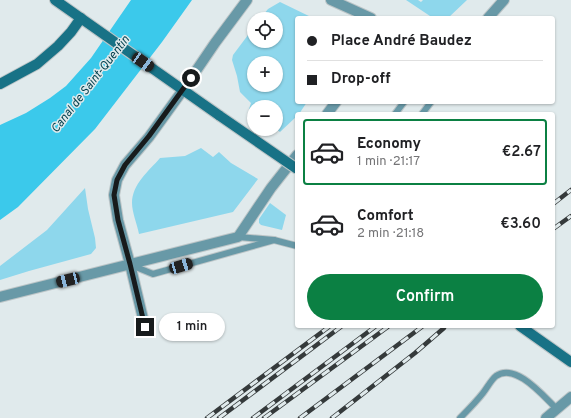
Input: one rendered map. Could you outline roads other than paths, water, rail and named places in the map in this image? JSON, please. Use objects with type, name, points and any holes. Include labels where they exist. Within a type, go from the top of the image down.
[{"type":"main road","points":[[55,0],[295,169]]},
{"type":"main road","points":[[0,84],[37,64],[58,46],[81,18]]},
{"type":"main road","points":[[523,328],[571,362]]},
{"type":"street","points":[[145,327],[117,214],[114,195],[117,180],[125,165],[184,90],[215,43],[247,0]]},
{"type":"street","points":[[331,0],[367,16]]},
{"type":"street","points":[[490,16],[504,0]]},
{"type":"street","points":[[0,297],[238,237],[271,188],[295,158]]},
{"type":"street","points":[[546,418],[571,397]]},
{"type":"lane","points":[[238,237],[274,240],[295,245]]},
{"type":"lane","points":[[130,264],[153,274],[274,240]]},
{"type":"lane","points":[[460,418],[472,407],[496,376],[503,373],[520,376],[534,386],[557,409]]},
{"type":"water","name":"Canal de Saint-Quentin","points":[[131,0],[192,0],[162,42],[95,129],[18,207],[0,220],[0,125],[26,113],[66,86],[91,58]]},
{"type":"railway","points":[[555,202],[571,190]]},
{"type":"railway","points":[[555,228],[571,216]]},
{"type":"railway","points":[[207,418],[327,328]]},
{"type":"railway","points":[[219,418],[339,328]]},
{"type":"railway","points":[[253,418],[373,328]]},
{"type":"railway","points":[[264,418],[386,328]]},
{"type":"railway","points":[[300,418],[420,328]]},
{"type":"railway","points":[[332,418],[415,353],[444,328]]}]
